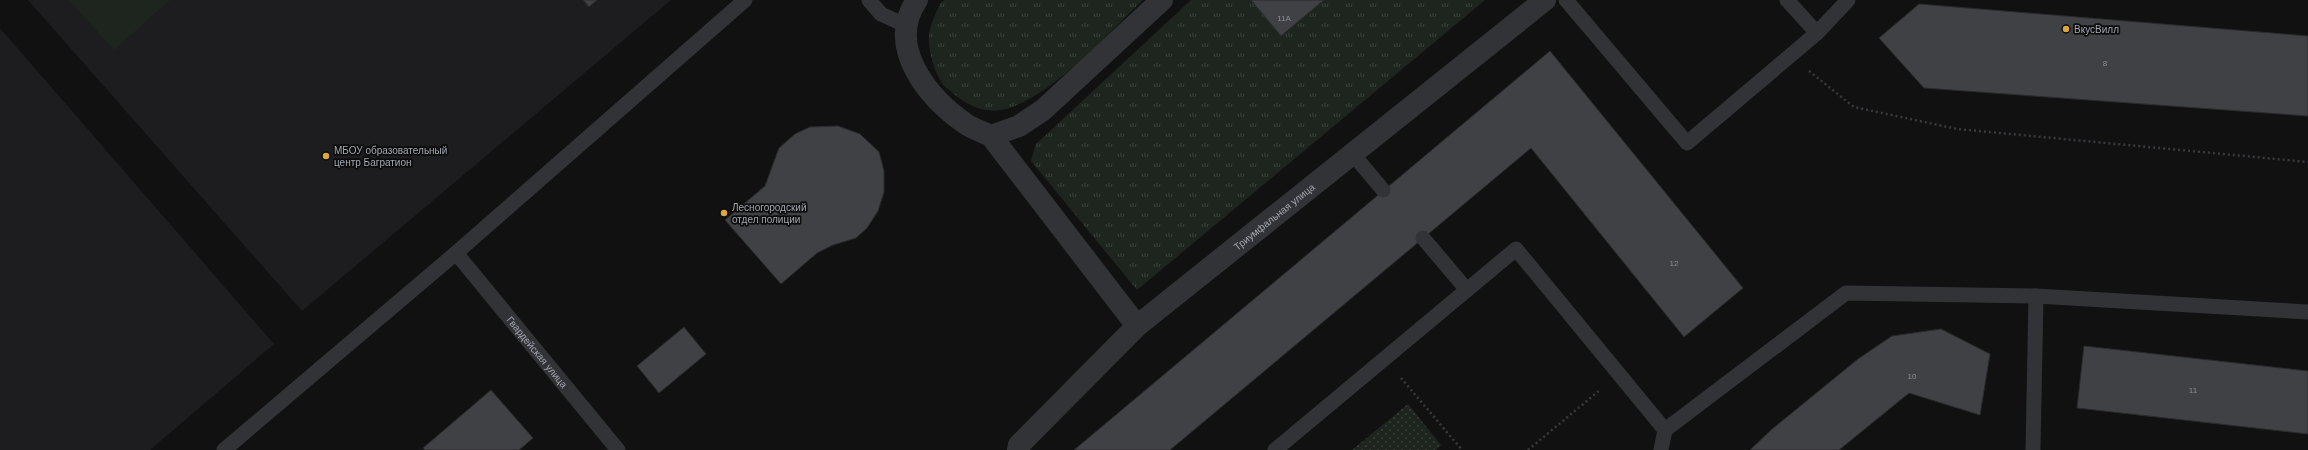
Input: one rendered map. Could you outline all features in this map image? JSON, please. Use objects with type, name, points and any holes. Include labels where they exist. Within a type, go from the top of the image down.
[{"type":"street","points":[[916,0],[907,26],[906,47],[912,66],[946,108],[967,125],[991,136],[1137,326]]},
{"type":"street","points":[[991,136],[1019,126],[1043,110],[1162,0]]},
{"type":"street","name":"Триумфальная улица","points":[[1018,450],[1019,445],[1137,326],[1545,0]]},
{"type":"lane","points":[[224,450],[456,254],[745,0]]},
{"type":"lane","points":[[869,0],[881,14],[907,26]]},
{"type":"lane","points":[[1566,0],[1687,143],[1817,33],[1848,0]]},
{"type":"lane","points":[[1787,0],[1817,33]]},
{"type":"lane","points":[[1352,153],[1383,190]]},
{"type":"lane","points":[[1423,238],[1467,290]]},
{"type":"lane","points":[[1275,450],[1516,249],[1665,430]]},
{"type":"lane","name":"Гвардейская улица","points":[[456,254],[618,450]]},
{"type":"lane","points":[[1661,450],[1665,430],[1846,293],[2036,296],[2308,312]]},
{"type":"lane","points":[[2033,450],[2036,296]]},
{"type":"path","points":[[1790,56],[1854,106],[1950,127],[2308,162]]},
{"type":"path","points":[[1385,359],[1462,450]]},
{"type":"path","points":[[1528,450],[1619,375]]},
{"type":"path","points":[[1455,450],[1459,447]]},
{"type":"shaded area","name":"МБОУ образовательный центр Багратион","points":[[28,0],[671,0],[302,311]]},
{"type":"shaded area","points":[[0,28],[274,344],[150,450],[0,450]]},
{"type":"green space","points":[[69,0],[170,0],[114,50]]},
{"type":"green space","points":[[944,0],[1143,0],[1091,51],[1047,88],[1025,101],[1005,109],[986,110],[970,105],[956,96],[943,84],[933,64],[929,35],[935,15],[940,4]]},
{"type":"green space","points":[[1191,0],[1485,0],[1137,290],[1031,161],[1036,144]]},
{"type":"green space","points":[[1408,404],[1441,445],[1436,450],[1352,450]]},
{"type":"building","points":[[583,0],[597,0],[589,7]]},
{"type":"building","points":[[1251,0],[1324,0],[1281,36]]},
{"type":"building","points":[[1919,4],[2308,36],[2308,116],[1924,88],[1879,38]]},
{"type":"building","points":[[1550,51],[1743,288],[1684,337],[1531,148],[1170,450],[1074,450]]},
{"type":"building","points":[[838,126],[860,134],[879,152],[884,171],[884,192],[878,211],[867,228],[856,238],[833,245],[817,253],[781,284],[725,220],[765,186],[779,148],[795,134],[810,127]]},
{"type":"building","points":[[684,327],[706,354],[659,393],[637,366]]},
{"type":"building","points":[[1941,329],[1990,354],[1980,415],[1909,393],[1839,450],[1750,450],[1771,430],[1858,359],[1892,336]]},
{"type":"building","points":[[2084,346],[2308,371],[2308,434],[2077,408]]},
{"type":"building","points":[[491,390],[533,438],[519,450],[425,450],[423,448]]},
{"type":"place","name":"ВкусВилл","points":[[2066,29]]},
{"type":"place","name":"МБОУ образовательный центр Багратион","points":[[326,156]]},
{"type":"place","name":"Лесногородский отдел полиции","points":[[724,213]]}]
